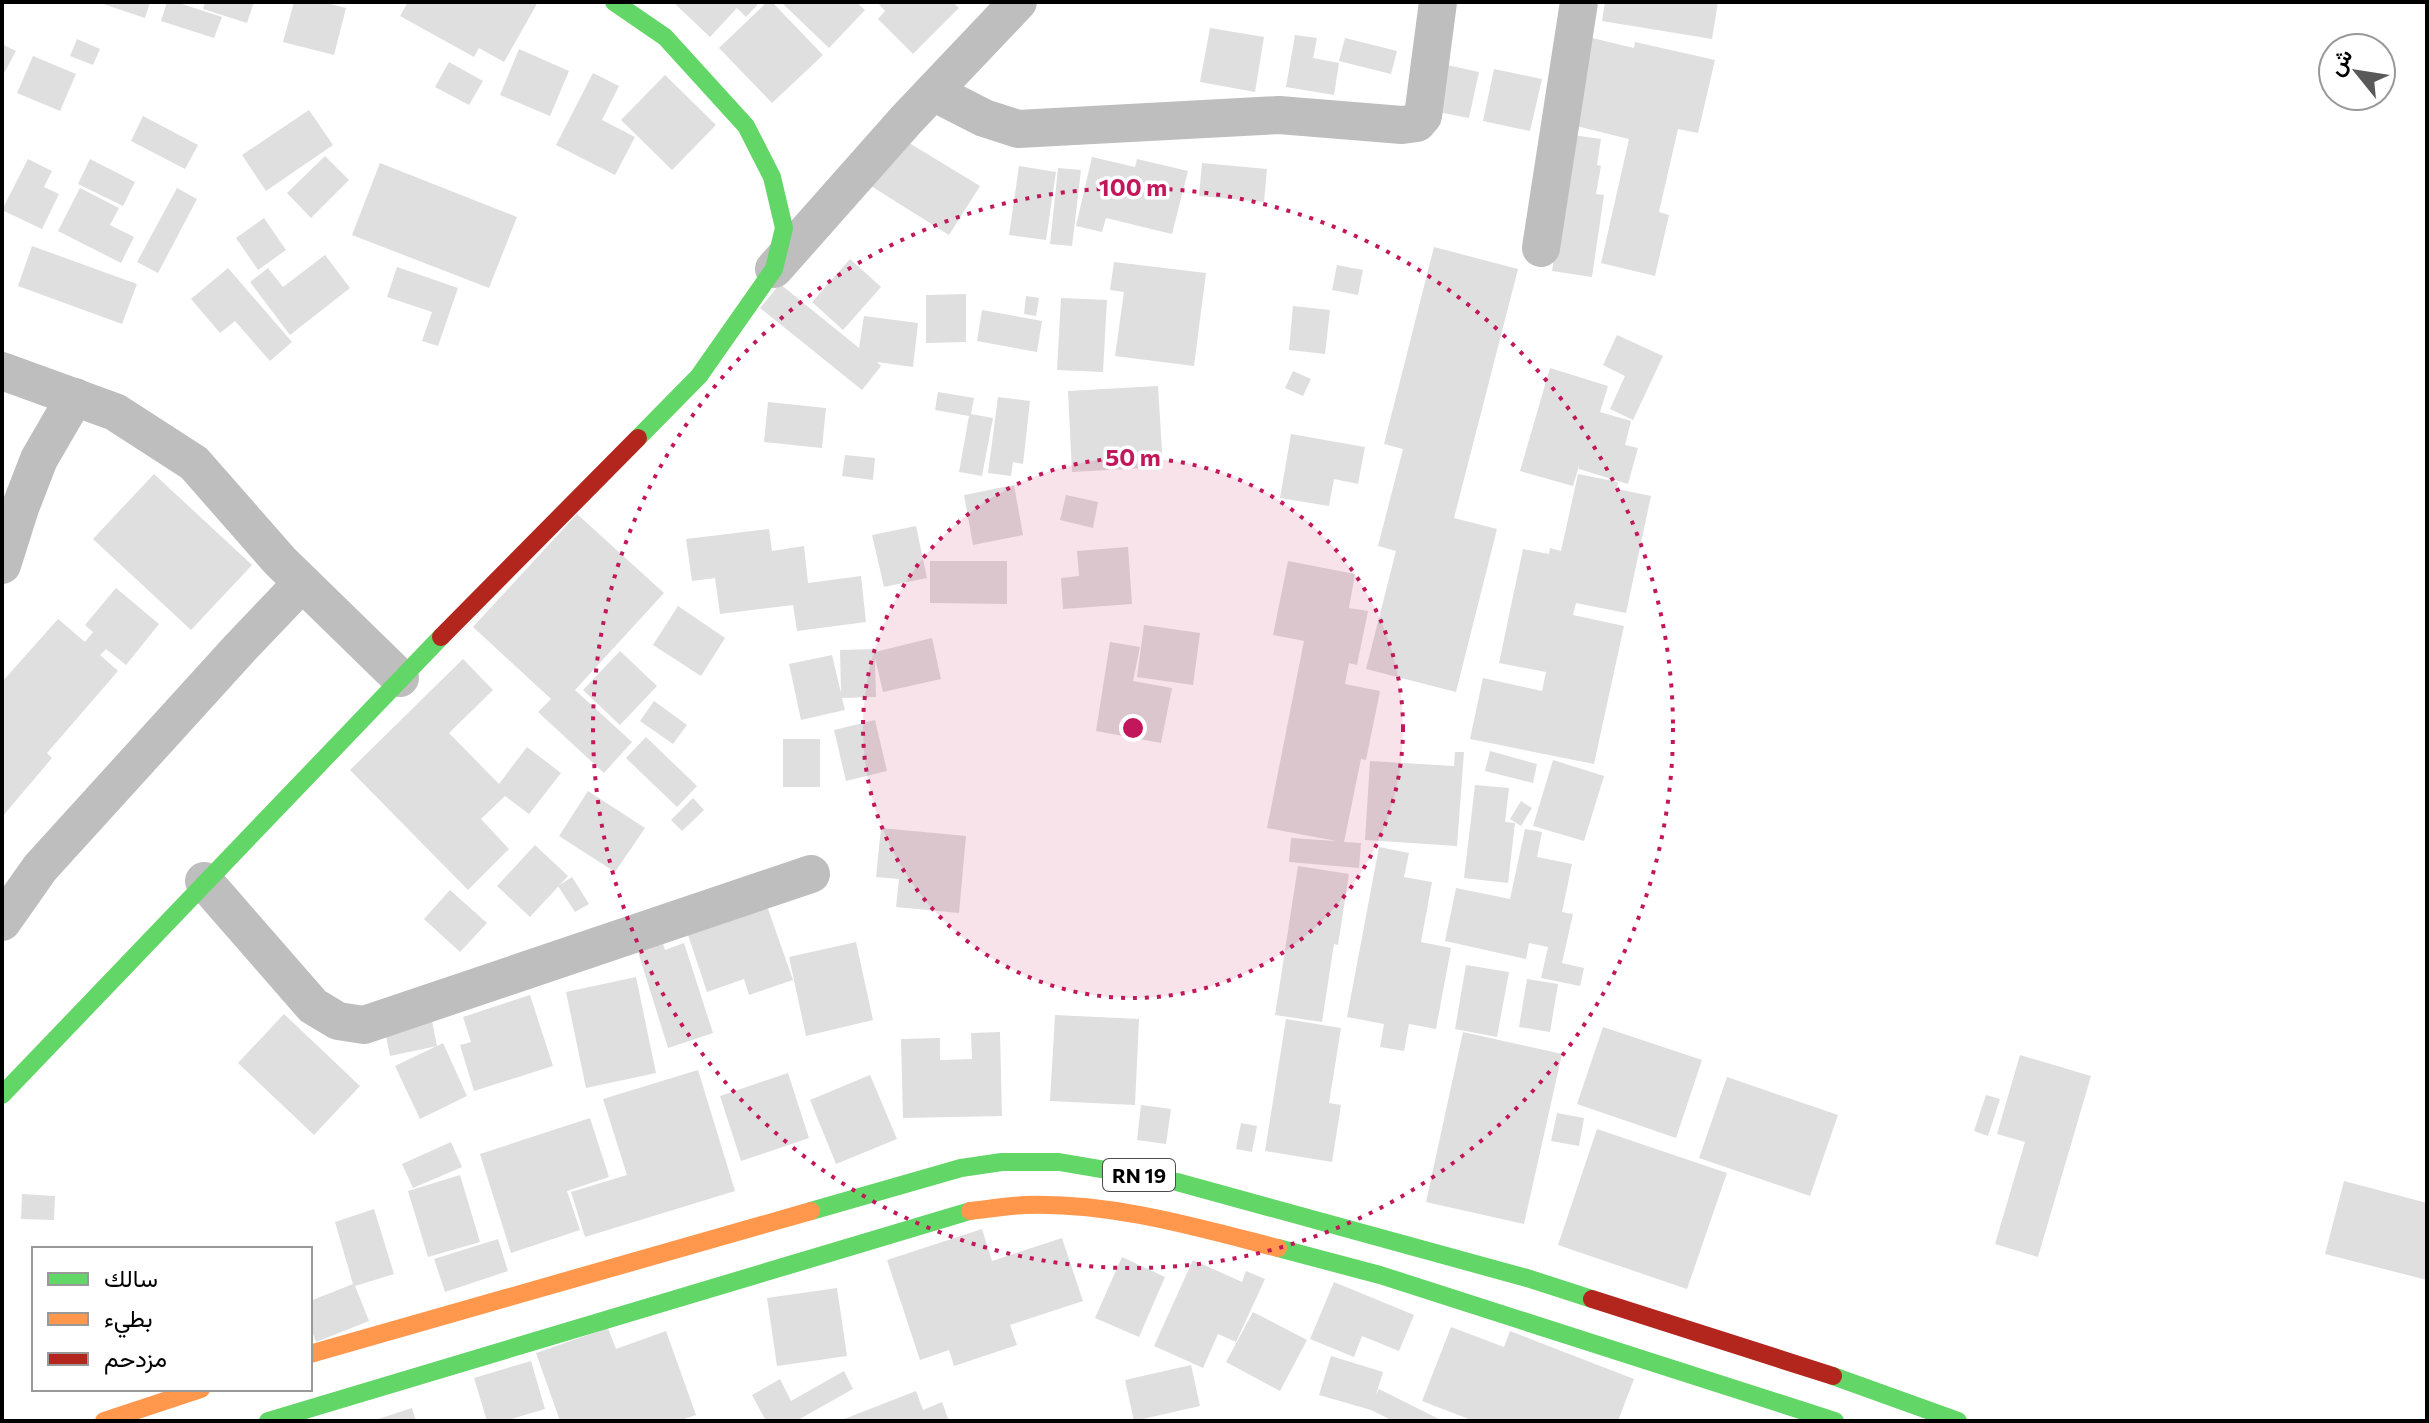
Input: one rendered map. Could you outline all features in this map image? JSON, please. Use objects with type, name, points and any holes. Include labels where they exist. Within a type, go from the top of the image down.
[{"type":"main road","points":[[2,1095],[400,678],[699,376],[774,269],[784,228],[772,177],[746,126],[665,37],[614,2]]},
{"type":"main road","name":"RN 19","points":[[312,1353],[961,1168],[1002,1162],[1059,1162],[1177,1182],[1527,1278],[1836,1377],[1958,1421]]},
{"type":"main road","name":"RN 19","points":[[268,1421],[967,1211],[1025,1205],[1079,1207],[1145,1216],[1380,1275],[1827,1418]]},
{"type":"main road","points":[[1827,1418],[1824,1395],[1836,1377]]},
{"type":"main road","points":[[104,1421],[195,1391]]},
{"type":"main road","points":[[1898,1421],[1904,1402]]},
{"type":"street","points":[[774,269],[1018,2]]},
{"type":"street","points":[[933,92],[984,118],[1018,129],[1279,115],[1402,125],[1417,123],[1423,116],[1438,2]]},
{"type":"street","points":[[1541,248],[1579,2]]},
{"type":"street","points":[[2,371],[115,412],[194,463],[280,561],[400,678]]},
{"type":"street","points":[[2,565],[39,459],[75,397]]},
{"type":"street","points":[[2,922],[40,868],[302,583]]},
{"type":"street","points":[[204,881],[313,1006],[338,1021],[364,1025],[811,874]]},
{"type":"building","points":[[97,2],[150,2],[145,18]]},
{"type":"building","points":[[167,2],[222,17],[214,38],[161,21]]},
{"type":"building","points":[[205,2],[254,2],[247,23],[203,9]]},
{"type":"building","points":[[294,2],[322,2],[346,8],[334,55],[283,42]]},
{"type":"building","points":[[408,2],[538,2],[504,62],[479,48],[474,57],[400,16]]},
{"type":"building","points":[[673,2],[760,2],[746,17],[737,8],[710,37]]},
{"type":"building","points":[[767,2],[772,2],[823,55],[772,103],[719,48]]},
{"type":"building","points":[[781,2],[856,2],[865,10],[829,48]]},
{"type":"building","points":[[877,2],[953,2],[959,8],[913,54],[878,19],[885,11]]},
{"type":"building","points":[[1605,2],[1718,2],[1712,39],[1602,21]]},
{"type":"building","points":[[1210,28],[1264,37],[1255,92],[1200,82]]},
{"type":"building","points":[[1295,35],[1317,38],[1313,58],[1339,63],[1334,95],[1286,87]]},
{"type":"building","points":[[1588,37],[1634,48],[1635,42],[1715,60],[1698,133],[1678,129],[1659,212],[1669,215],[1655,276],[1601,263],[1629,139],[1568,124]]},
{"type":"building","points":[[1345,38],[1397,51],[1391,74],[1339,61]]},
{"type":"building","points":[[77,39],[100,49],[93,65],[70,56]]},
{"type":"building","points":[[2,44],[16,51],[2,77]]},
{"type":"building","points":[[519,49],[569,71],[550,116],[500,95]]},
{"type":"building","points":[[33,56],[76,74],[60,111],[17,93]]},
{"type":"building","points":[[449,62],[483,81],[469,105],[435,87]]},
{"type":"building","points":[[1438,63],[1479,72],[1469,118],[1427,110]]},
{"type":"building","points":[[1494,69],[1542,79],[1530,131],[1483,121]]},
{"type":"building","points":[[593,73],[619,86],[602,120],[635,137],[615,175],[556,145]]},
{"type":"building","points":[[665,75],[716,125],[672,170],[621,120]]},
{"type":"building","points":[[309,110],[333,145],[266,191],[242,155]]},
{"type":"building","points":[[143,116],[198,145],[185,169],[131,141]]},
{"type":"building","points":[[1566,134],[1601,139],[1597,165],[1601,166],[1596,194],[1604,195],[1592,277],[1552,271],[1567,176]]},
{"type":"building","points":[[901,138],[980,186],[949,235],[871,186]]},
{"type":"building","points":[[325,156],[349,180],[311,218],[287,193]]},
{"type":"building","points":[[1092,157],[1135,167],[1137,159],[1188,171],[1172,234],[1106,218],[1102,232],[1076,226]]},
{"type":"building","points":[[28,159],[52,171],[44,187],[59,194],[42,229],[2,210]]},
{"type":"building","points":[[90,159],[135,182],[123,206],[78,184]]},
{"type":"building","points":[[380,163],[517,217],[489,288],[352,235]]},
{"type":"building","points":[[1202,163],[1267,169],[1264,202],[1199,196]]},
{"type":"building","points":[[1019,166],[1056,172],[1046,240],[1009,235]]},
{"type":"building","points":[[1058,168],[1081,170],[1072,246],[1050,244]]},
{"type":"building","points":[[80,188],[119,208],[110,225],[134,237],[121,263],[58,231]]},
{"type":"building","points":[[177,188],[197,199],[158,273],[137,262]]},
{"type":"building","points":[[264,218],[286,250],[258,270],[236,238]]},
{"type":"building","points":[[32,246],[137,284],[122,324],[18,286]]},
{"type":"building","points":[[1434,247],[1518,269],[1454,518],[1497,529],[1456,692],[1366,669],[1396,551],[1378,546],[1403,449],[1384,444]]},
{"type":"building","points":[[325,255],[350,288],[290,335],[250,282],[268,268],[283,287]]},
{"type":"building","points":[[850,259],[881,287],[843,330],[812,302]]},
{"type":"building","points":[[1114,262],[1206,273],[1194,366],[1115,356],[1124,292],[1110,290]]},
{"type":"building","points":[[1337,265],[1363,270],[1358,295],[1332,290]]},
{"type":"building","points":[[397,267],[458,288],[438,346],[422,341],[432,312],[387,297]]},
{"type":"building","points":[[228,268],[292,342],[270,361],[235,321],[220,333],[191,299]]},
{"type":"building","points":[[780,284],[859,348],[864,316],[918,323],[913,367],[877,362],[881,366],[862,390],[760,308]]},
{"type":"building","points":[[966,294],[966,342],[926,343],[926,295]]},
{"type":"building","points":[[1026,296],[1039,298],[1036,316],[1024,314]]},
{"type":"building","points":[[1061,298],[1107,300],[1103,372],[1057,370]]},
{"type":"building","points":[[1293,306],[1330,310],[1325,354],[1289,350]]},
{"type":"building","points":[[982,310],[1042,321],[1037,352],[977,341]]},
{"type":"building","points":[[1617,335],[1663,356],[1633,420],[1610,409],[1625,376],[1603,365]]},
{"type":"building","points":[[1550,368],[1608,386],[1600,412],[1631,421],[1625,445],[1638,448],[1628,484],[1579,469],[1579,466],[1573,486],[1520,471]]},
{"type":"building","points":[[1293,371],[1311,379],[1303,396],[1285,388]]},
{"type":"building","points":[[1158,386],[1163,467],[1072,472],[1068,391]]},
{"type":"building","points":[[938,392],[974,398],[971,414],[993,418],[982,476],[959,472],[969,416],[935,410]]},
{"type":"building","points":[[998,397],[1030,401],[1023,464],[1013,462],[1011,476],[988,473]]},
{"type":"building","points":[[768,402],[826,408],[822,448],[764,442]]},
{"type":"building","points":[[1291,434],[1365,447],[1358,484],[1334,479],[1329,506],[1280,498]]},
{"type":"building","points":[[845,455],[875,458],[873,480],[842,476]]},
{"type":"building","points":[[154,474],[252,565],[191,630],[93,539]]},
{"type":"building","points":[[1578,474],[1618,482],[1617,489],[1651,496],[1626,613],[1576,603],[1573,615],[1624,626],[1594,764],[1470,739],[1483,678],[1542,691],[1546,672],[1499,663],[1523,549],[1549,554],[1550,548],[1561,551]]},
{"type":"building","points":[[1014,485],[1023,535],[973,545],[964,495]]},
{"type":"building","points":[[1066,495],[1098,502],[1093,528],[1060,520]]},
{"type":"building","points":[[577,514],[664,593],[575,690],[632,742],[604,773],[538,712],[551,699],[473,627]]},
{"type":"building","points":[[916,526],[927,578],[884,587],[872,535]]},
{"type":"building","points":[[769,529],[772,551],[804,546],[808,583],[861,576],[866,622],[797,631],[793,605],[720,614],[715,578],[692,581],[686,539]]},
{"type":"building","points":[[1128,547],[1132,604],[1063,609],[1061,578],[1079,576],[1077,551]]},
{"type":"building","points":[[930,561],[1007,561],[1007,604],[930,603]]},
{"type":"building","points":[[1288,561],[1355,574],[1349,608],[1368,611],[1357,665],[1349,663],[1345,684],[1380,691],[1366,760],[1361,759],[1344,842],[1361,843],[1359,868],[1289,862],[1291,838],[1336,841],[1267,828],[1304,641],[1273,635]]},
{"type":"building","points":[[116,588],[159,624],[126,665],[106,649],[100,655],[118,671],[47,753],[52,758],[2,817],[2,682],[58,619],[85,642],[93,632],[85,625]]},
{"type":"building","points":[[678,606],[725,638],[701,676],[653,645]]},
{"type":"building","points":[[1144,625],[1200,633],[1193,685],[1137,677]]},
{"type":"building","points":[[932,638],[941,679],[883,692],[875,658],[876,697],[842,698],[845,710],[801,720],[789,664],[832,655],[841,693],[840,650],[875,649],[875,652]]},
{"type":"building","points":[[1110,642],[1140,647],[1133,681],[1172,688],[1161,743],[1096,731]]},
{"type":"building","points":[[620,651],[657,686],[620,725],[583,690]]},
{"type":"building","points":[[463,659],[493,690],[449,733],[499,784],[527,747],[561,773],[529,814],[505,796],[481,819],[509,849],[468,890],[350,770]]},
{"type":"building","points":[[654,701],[687,725],[673,744],[640,721]]},
{"type":"building","points":[[875,720],[887,771],[846,781],[834,730]]},
{"type":"building","points":[[646,737],[697,786],[677,807],[626,758]]},
{"type":"building","points":[[783,739],[820,739],[820,787],[783,787]]},
{"type":"building","points":[[1490,751],[1537,764],[1533,783],[1485,771]]},
{"type":"building","points":[[1455,752],[1464,752],[1457,846],[1365,840],[1370,761],[1454,766]]},
{"type":"building","points":[[1553,760],[1604,776],[1584,841],[1533,826]]},
{"type":"building","points":[[1475,785],[1509,788],[1505,822],[1515,823],[1508,883],[1464,878]]},
{"type":"building","points":[[588,791],[645,828],[615,872],[559,836]]},
{"type":"building","points":[[693,798],[704,810],[682,831],[671,820]]},
{"type":"building","points":[[1521,801],[1532,808],[1521,826],[1510,819]]},
{"type":"building","points":[[881,828],[966,836],[959,913],[896,907],[899,879],[876,877]]},
{"type":"building","points":[[1525,829],[1542,832],[1537,857],[1572,864],[1562,912],[1573,914],[1562,963],[1584,968],[1580,986],[1541,978],[1548,947],[1529,943],[1526,959],[1445,941],[1456,888],[1510,899]]},
{"type":"building","points":[[535,845],[568,876],[530,917],[497,886]]},
{"type":"building","points":[[1379,847],[1409,853],[1404,877],[1432,882],[1421,942],[1451,948],[1436,1029],[1409,1024],[1404,1051],[1380,1047],[1384,1024],[1347,1017]]},
{"type":"building","points":[[1298,866],[1349,874],[1322,1022],[1275,1015]]},
{"type":"building","points":[[572,877],[589,904],[575,912],[558,886]]},
{"type":"building","points":[[761,889],[793,980],[749,995],[744,979],[707,992],[682,917]]},
{"type":"building","points":[[450,890],[487,923],[460,952],[424,919]]},
{"type":"building","points":[[660,934],[665,950],[684,943],[713,1033],[668,1048],[635,942]]},
{"type":"building","points":[[856,942],[873,1020],[806,1036],[789,957]]},
{"type":"building","points":[[1466,965],[1509,972],[1497,1037],[1455,1029]]},
{"type":"building","points":[[636,977],[656,1073],[586,1088],[566,992]]},
{"type":"building","points":[[1527,979],[1558,984],[1550,1032],[1519,1027]]},
{"type":"building","points":[[530,995],[553,1066],[474,1091],[460,1045],[471,1042],[463,1017]]},
{"type":"building","points":[[429,1006],[437,1046],[390,1056],[382,1016]]},
{"type":"building","points":[[284,1014],[360,1086],[314,1135],[238,1063]]},
{"type":"building","points":[[1055,1015],[1139,1019],[1135,1105],[1050,1101]]},
{"type":"building","points":[[1286,1019],[1341,1028],[1329,1103],[1341,1105],[1332,1162],[1265,1151]]},
{"type":"building","points":[[1603,1027],[1702,1060],[1676,1138],[1577,1104]]},
{"type":"building","points":[[1000,1032],[1002,1116],[903,1118],[901,1039],[940,1038],[940,1060],[972,1059],[971,1033]]},
{"type":"building","points":[[1463,1032],[1562,1054],[1524,1224],[1426,1202]]},
{"type":"building","points":[[443,1043],[467,1096],[420,1119],[395,1066]]},
{"type":"building","points":[[2020,1055],[2091,1076],[2038,1257],[1995,1244],[2025,1142],[1997,1134]]},
{"type":"building","points":[[698,1070],[735,1191],[585,1237],[571,1192],[627,1175],[603,1099]]},
{"type":"building","points":[[788,1073],[809,1138],[741,1161],[720,1096]]},
{"type":"building","points":[[870,1075],[897,1139],[836,1164],[810,1100]]},
{"type":"building","points":[[1727,1077],[1838,1115],[1810,1196],[1699,1158]]},
{"type":"building","points":[[1986,1095],[2000,1099],[1988,1136],[1974,1131]]},
{"type":"building","points":[[1141,1105],[1171,1109],[1166,1144],[1137,1140]]},
{"type":"building","points":[[1557,1113],[1584,1118],[1579,1146],[1551,1141]]},
{"type":"building","points":[[590,1118],[609,1177],[567,1191],[580,1230],[511,1253],[480,1154]]},
{"type":"building","points":[[1241,1123],[1257,1126],[1252,1152],[1236,1149]]},
{"type":"building","points":[[1597,1129],[1727,1173],[1687,1289],[1558,1245]]},
{"type":"building","points":[[451,1142],[462,1167],[413,1188],[402,1164]]},
{"type":"building","points":[[460,1175],[480,1242],[428,1257],[408,1191]]},
{"type":"building","points":[[2344,1181],[2427,1203],[2427,1280],[2325,1254]]},
{"type":"building","points":[[22,1194],[55,1196],[54,1220],[21,1219]]},
{"type":"building","points":[[374,1209],[394,1274],[355,1286],[369,1321],[316,1342],[312,1331],[312,1300],[353,1284],[335,1222]]},
{"type":"building","points":[[982,1229],[992,1261],[1062,1238],[1083,1301],[1010,1325],[1017,1345],[954,1366],[949,1350],[920,1360],[887,1260]]},
{"type":"building","points":[[498,1239],[508,1271],[445,1292],[434,1259]]},
{"type":"building","points":[[1122,1257],[1165,1277],[1139,1337],[1095,1318]]},
{"type":"building","points":[[1193,1260],[1242,1282],[1246,1271],[1265,1279],[1236,1342],[1218,1334],[1203,1368],[1154,1346]]},
{"type":"building","points":[[1334,1282],[1414,1315],[1399,1351],[1362,1336],[1354,1357],[1310,1339]]},
{"type":"building","points":[[837,1288],[847,1356],[777,1366],[767,1298]]},
{"type":"building","points":[[1253,1312],[1307,1340],[1280,1391],[1226,1362]]},
{"type":"building","points":[[1451,1327],[1504,1347],[1510,1331],[1634,1379],[1618,1421],[1474,1421],[1422,1401]]},
{"type":"building","points":[[608,1328],[616,1349],[666,1331],[696,1415],[678,1421],[560,1421],[536,1353]]},
{"type":"building","points":[[1331,1356],[1383,1372],[1376,1395],[1379,1389],[1443,1421],[1393,1421],[1371,1410],[1319,1395]]},
{"type":"building","points":[[531,1361],[545,1409],[505,1421],[487,1421],[474,1378]]},
{"type":"building","points":[[1191,1365],[1200,1406],[1134,1421],[1125,1380]]},
{"type":"building","points":[[844,1371],[853,1389],[796,1421],[766,1421],[752,1395],[780,1379],[791,1401]]},
{"type":"building","points":[[916,1391],[923,1410],[942,1402],[949,1421],[839,1421]]},
{"type":"building","points":[[412,1408],[416,1421],[375,1421],[375,1420]]},
{"type":"traffic: fast","points":[[614,2],[665,37],[746,126],[772,177],[784,228],[774,269],[699,376],[638,438]]},
{"type":"traffic: fast","points":[[2,1095],[441,637]]},
{"type":"traffic: fast","points":[[811,1211],[961,1168],[1002,1162],[1059,1162],[1177,1182],[1527,1278],[1592,1299]]},
{"type":"traffic: fast","points":[[268,1421],[970,1211]]},
{"type":"traffic: fast","points":[[1278,1248],[1380,1275],[1835,1421]]},
{"type":"traffic: fast","points":[[1833,1376],[1958,1421]]},
{"type":"traffic: slow","points":[[970,1211],[1025,1205],[1089,1208],[1153,1218],[1278,1248]]},
{"type":"traffic: slow","points":[[312,1353],[811,1211]]},
{"type":"traffic: slow","points":[[104,1421],[195,1391]]},
{"type":"traffic: jam","points":[[441,637],[638,438]]},
{"type":"traffic: jam","points":[[1592,1299],[1833,1376]]}]
